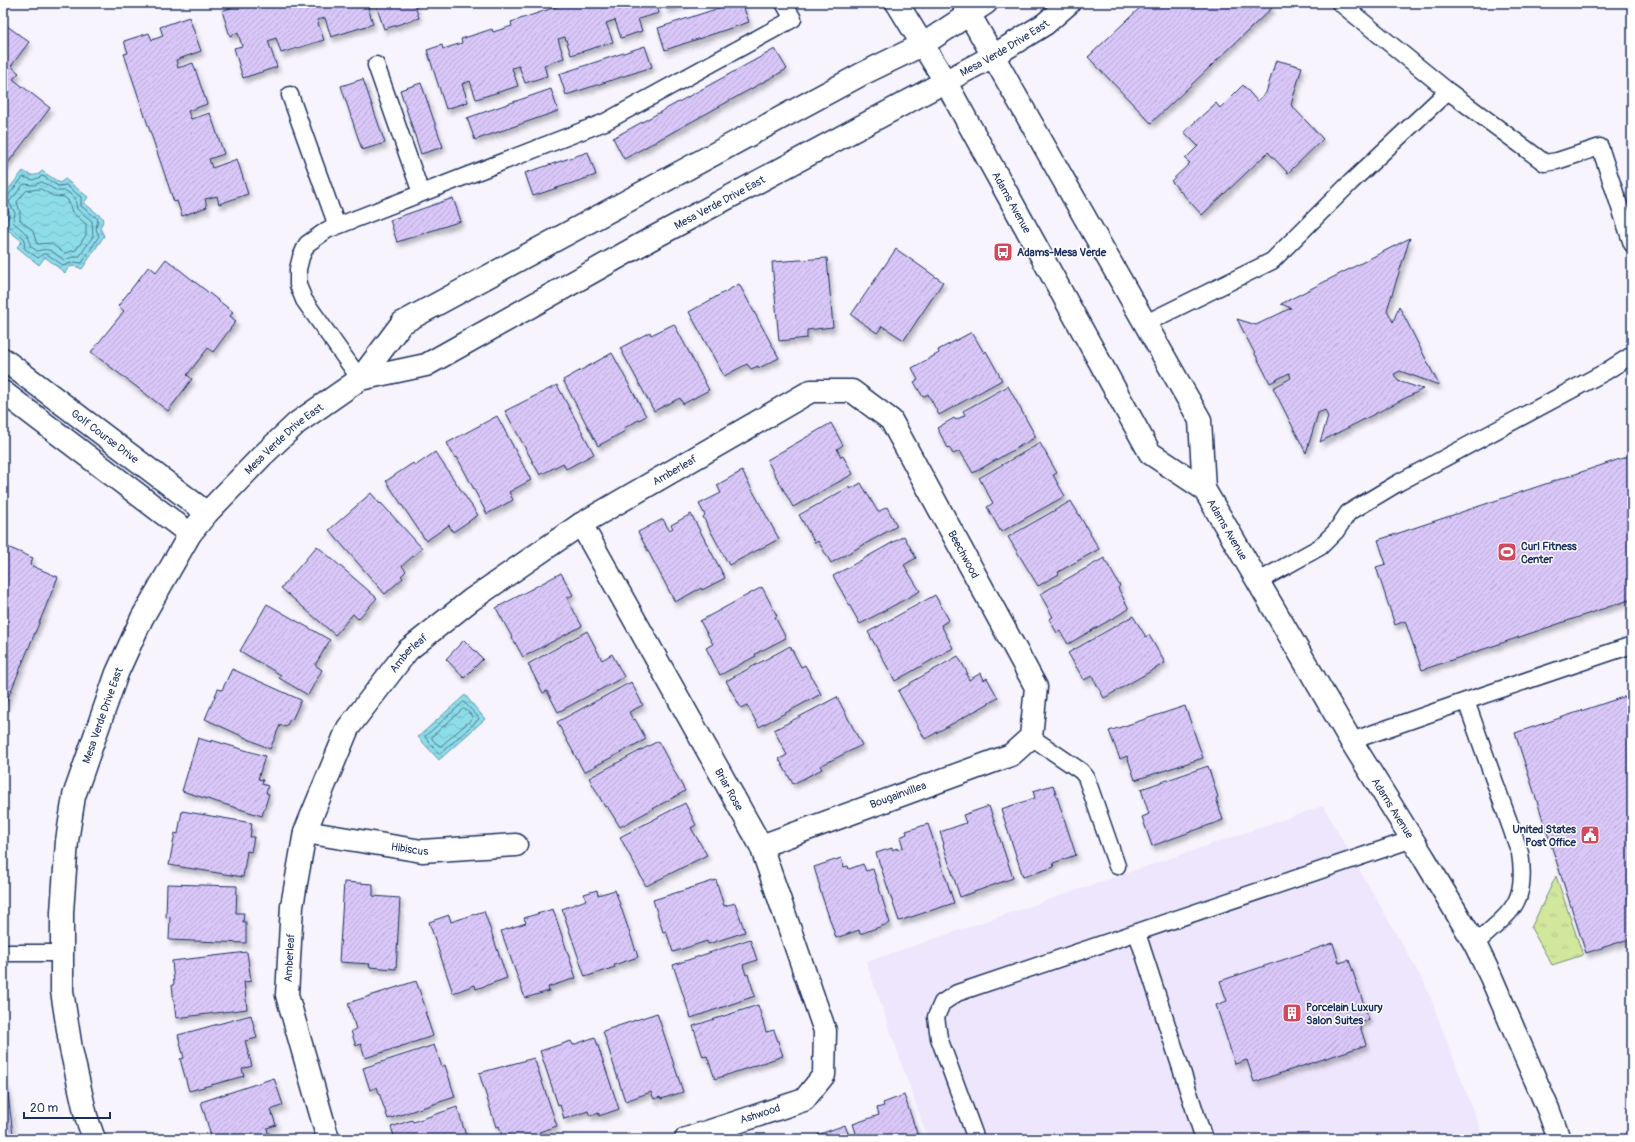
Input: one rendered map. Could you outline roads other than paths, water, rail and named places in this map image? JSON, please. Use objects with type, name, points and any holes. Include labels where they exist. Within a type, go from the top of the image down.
[{"type":"street","name":"Adams Avenue","points":[[897,3],[946,81],[1150,453],[1204,489],[1352,741],[1413,839],[1475,944],[1548,1109],[1559,1139]]},
{"type":"street","name":"Mesa Verde Drive East","points":[[360,379],[426,365],[649,240],[992,56],[1045,24],[1069,3]]},
{"type":"street","name":"Adams Avenue","points":[[973,7],[992,56],[1200,420],[1204,489]]},
{"type":"street","name":"Mesa Verde Drive East","points":[[94,1139],[86,1116],[71,1049],[62,991],[62,904],[67,841],[74,796],[124,656],[142,618],[190,534],[207,512],[297,423],[360,379],[402,323],[862,74],[922,45],[973,7]]},
{"type":"street","name":"Golf Course Drive","points":[[3,359],[207,512]]},
{"type":"street","name":"Amberleaf","points":[[328,1139],[287,995],[292,906],[305,832],[348,728],[408,650],[471,600],[581,524],[811,391],[852,391]]},
{"type":"street","name":"Beechwood","points":[[852,391],[891,420],[1036,687],[1030,737]]},
{"type":"street","points":[[3,392],[190,534]]},
{"type":"street","name":"Briar Rose","points":[[581,524],[760,846],[825,1031],[824,1075]]},
{"type":"street","name":"Bougainvillea","points":[[760,846],[1011,755],[1030,737]]},
{"type":"street","name":"Hibiscus","points":[[305,832],[422,851],[516,845]]},
{"type":"street","name":"Ashwood","points":[[686,1139],[804,1100],[824,1075]]},
{"type":"lane","points":[[360,379],[304,300],[298,285],[298,269],[301,257],[307,244],[327,230],[605,122],[793,19],[784,3]]},
{"type":"lane","points":[[1340,3],[1448,91],[1545,163],[1557,161],[1600,147],[1632,244]]},
{"type":"lane","points":[[376,64],[421,193]]},
{"type":"lane","points":[[1144,324],[1272,261],[1351,182],[1448,91]]},
{"type":"lane","points":[[290,95],[337,226]]},
{"type":"lane","points":[[1259,581],[1320,547],[1336,531],[1348,512],[1398,483],[1632,356]]},
{"type":"lane","points":[[1352,741],[1466,700],[1632,645]]},
{"type":"lane","points":[[1466,700],[1520,853],[1522,871],[1521,888],[1517,902],[1509,914],[1475,944]]},
{"type":"lane","points":[[1030,737],[1081,771],[1086,777],[1117,866]]},
{"type":"lane","points":[[976,1139],[939,1038],[936,1017],[942,1003],[957,993],[1413,839]]},
{"type":"lane","points":[[1137,933],[1204,1139]]},
{"type":"lane","points":[[3,953],[62,953]]},
{"type":"water","points":[[23,171],[30,175],[37,175],[42,171],[60,183],[65,179],[88,197],[84,203],[104,219],[100,228],[104,236],[82,269],[75,266],[69,267],[65,273],[45,257],[39,265],[17,247],[22,241],[3,226],[3,219],[6,215],[3,208],[3,196]]},
{"type":"water","points":[[465,695],[485,719],[439,760],[418,737]]},
{"type":"place","name":"Adams-Mesa Verde","points":[[1003,252]]},
{"type":"place","name":"Curl Fitness Center","points":[[1507,552]]},
{"type":"place","name":"United States Post Office","points":[[1590,835]]},
{"type":"place","name":"Porcelain Luxury Salon Suites","points":[[1292,1013]]}]
